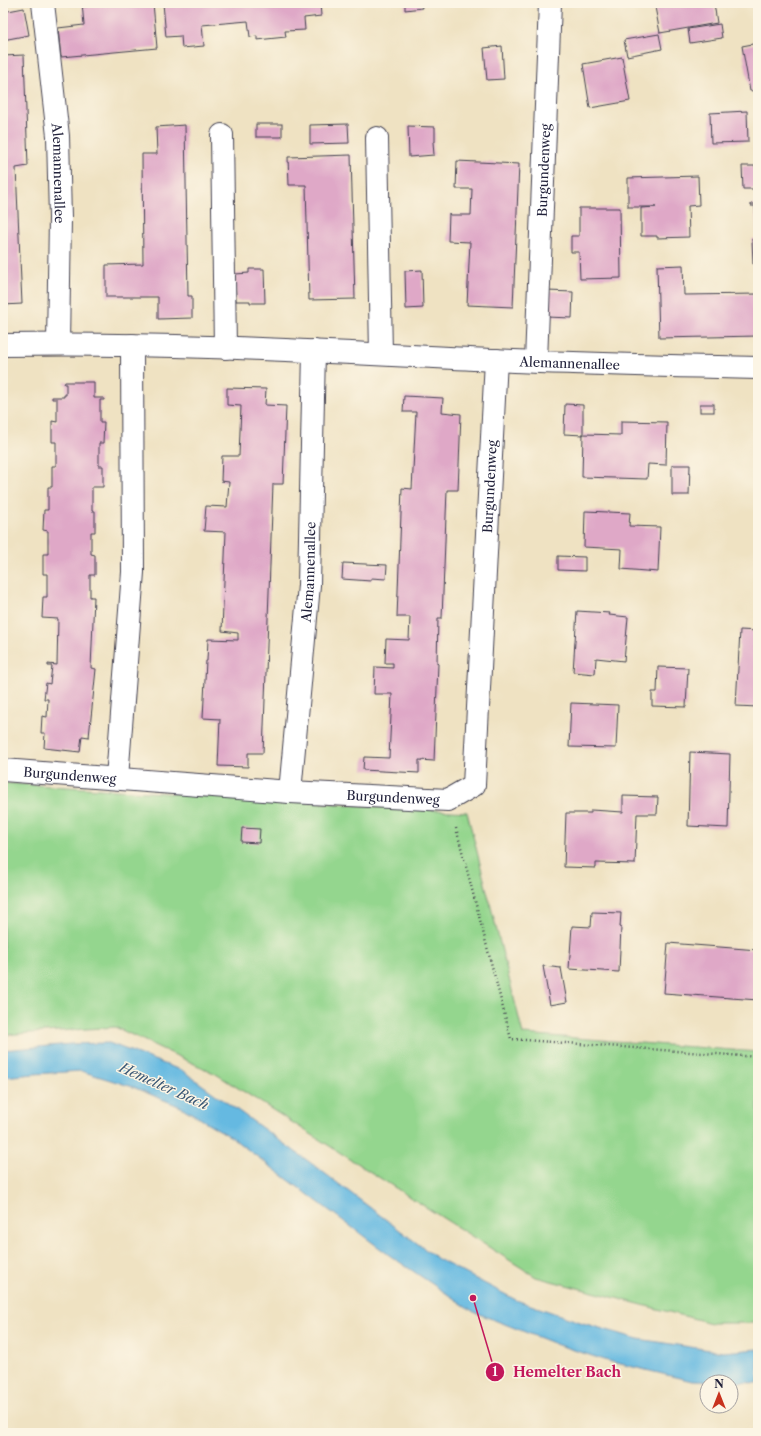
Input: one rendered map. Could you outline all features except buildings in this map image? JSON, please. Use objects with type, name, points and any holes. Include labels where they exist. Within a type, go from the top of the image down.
[{"type":"street","name":"Alemannenallee","points":[[43,3],[58,136],[60,218],[58,344]]},
{"type":"street","name":"Burgundenweg","points":[[536,361],[550,3]]},
{"type":"street","points":[[222,135],[225,348]]},
{"type":"street","points":[[377,138],[381,354]]},
{"type":"street","name":"Alemannenallee","points":[[3,345],[132,345],[381,354],[496,360],[758,368]]},
{"type":"street","points":[[117,778],[133,572],[132,345]]},
{"type":"street","name":"Alemannenallee","points":[[290,792],[309,585],[314,352]]},
{"type":"street","name":"Burgundenweg","points":[[3,770],[290,792],[448,800],[474,785],[496,360]]},
{"type":"path","points":[[448,800],[512,1039],[758,1058]]},
{"type":"green space","points":[[3,783],[467,812],[523,1034],[758,1052],[758,1323],[711,1323],[536,1277],[216,1074],[115,1027],[3,1035]]},
{"type":"water","points":[[109,1043],[183,1071],[315,1166],[438,1259],[516,1300],[586,1324],[638,1339],[723,1352],[758,1349],[758,1383],[739,1382],[739,1374],[699,1374],[699,1381],[692,1381],[608,1361],[558,1345],[474,1312],[389,1255],[231,1137],[181,1107],[133,1087],[81,1071],[3,1077],[3,1050],[71,1044]]},
{"type":"place","name":"Hemelter Bach","points":[[473,1298]]}]
